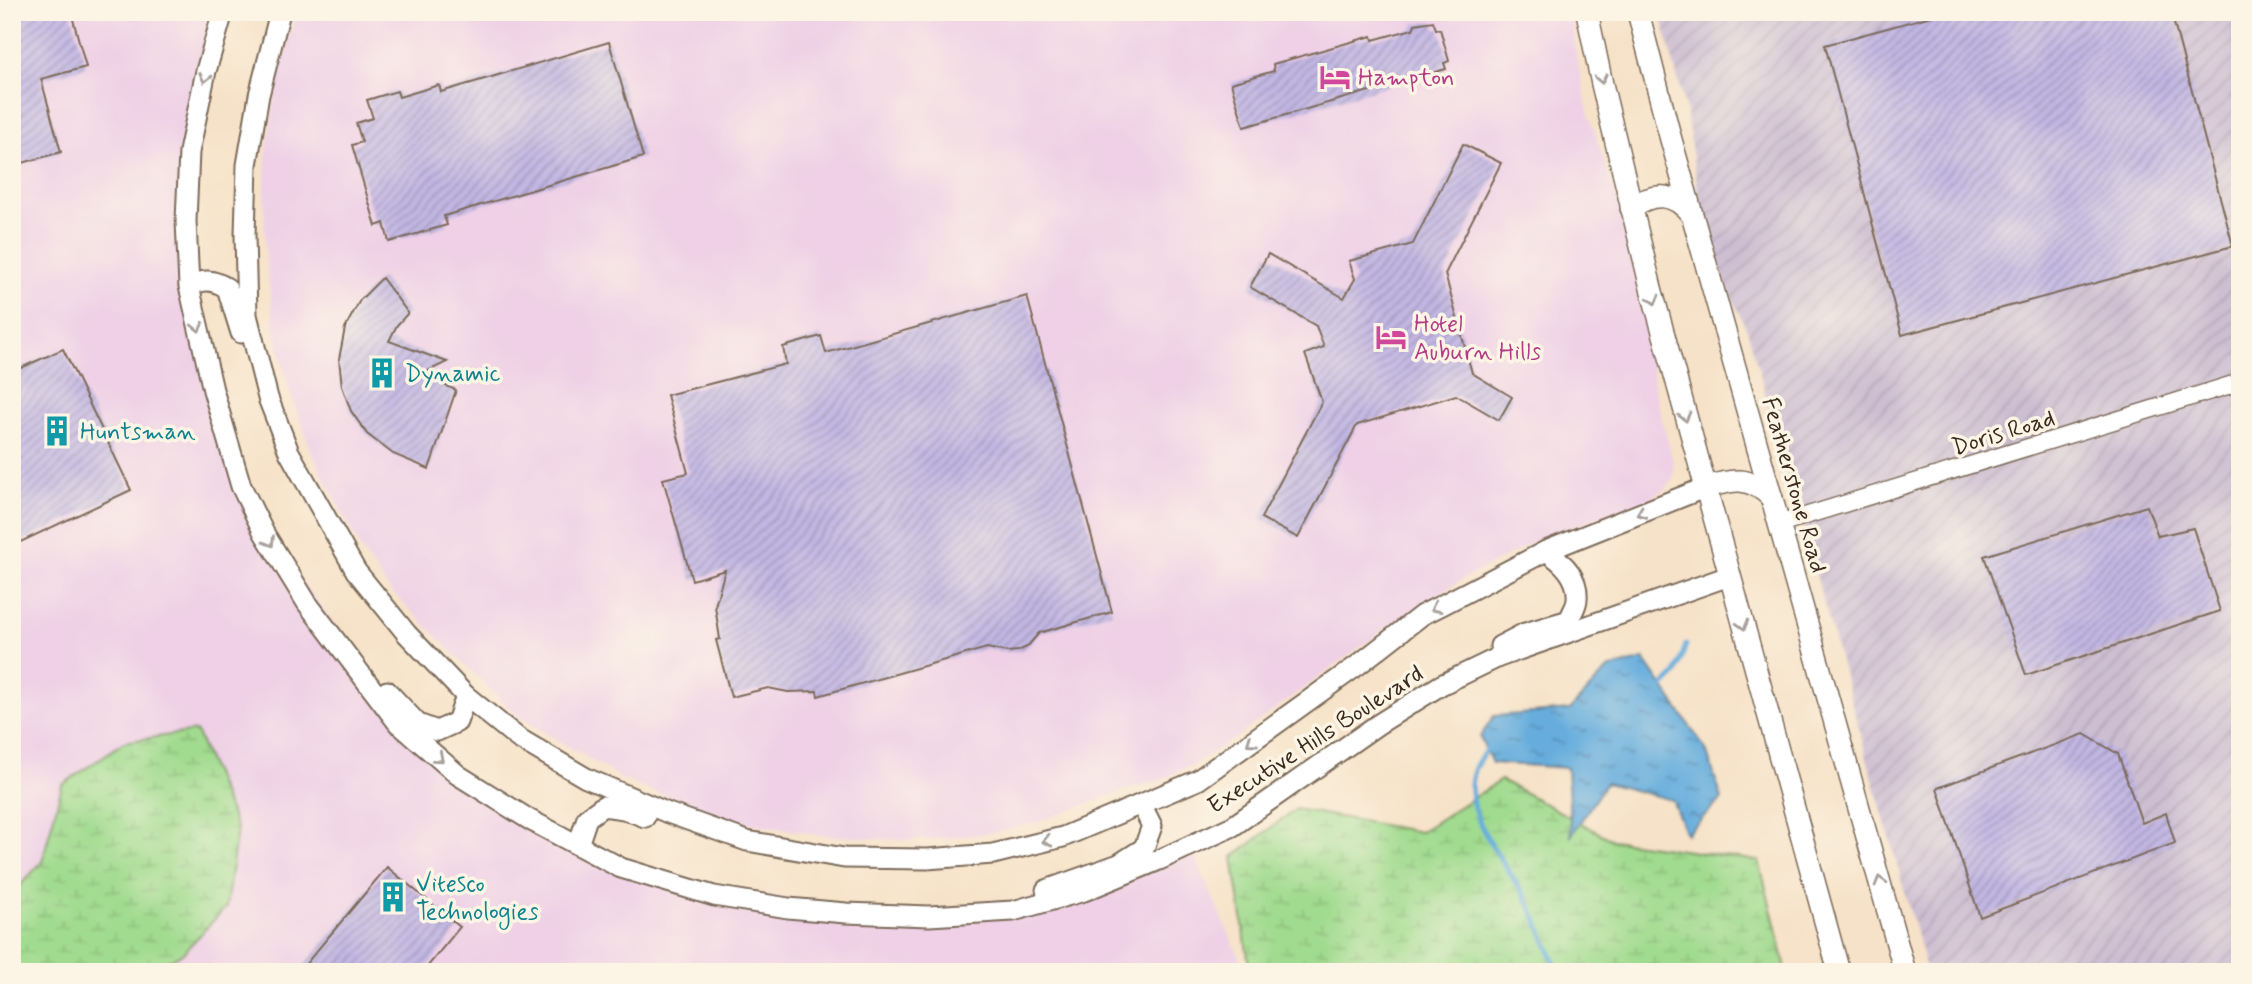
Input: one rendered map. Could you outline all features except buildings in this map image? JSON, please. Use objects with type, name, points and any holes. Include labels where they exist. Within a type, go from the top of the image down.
[{"type":"main road","points":[[1587,12],[1631,208],[1704,488],[1839,972]]},
{"type":"main road","name":"Featherstone Road","points":[[1638,12],[1905,972]]},
{"type":"main road","points":[[1631,208],[1647,198],[1668,195],[1684,205],[1693,216]]},
{"type":"main road","points":[[1704,488],[1742,481],[1763,489],[1772,498]]},
{"type":"street","name":"Executive Hills Boulevard","points":[[223,12],[206,71],[189,152],[186,222],[188,286],[213,390],[241,486],[264,533],[307,603],[398,723],[458,775],[530,820],[621,868],[701,892],[788,908],[929,916],[1013,911],[1084,891],[1233,826],[1377,725],[1441,685],[1499,657],[1729,576]]},
{"type":"street","name":"Executive Hills Boulevard","points":[[280,12],[259,95],[246,179],[244,234],[247,315],[268,398],[289,452],[356,572],[407,634],[466,696],[518,738],[586,778],[668,813],[747,841],[844,858],[927,859],[993,854],[1063,837],[1198,779],[1358,665],[1422,615],[1546,551],[1704,488]]},
{"type":"street","points":[[188,286],[213,280],[226,288],[248,360],[268,398]]},
{"type":"street","name":"Doris Road","points":[[1780,524],[2240,382]]},
{"type":"street","points":[[1441,685],[1481,656],[1525,633],[1569,620],[1577,600],[1573,576],[1559,559],[1546,551]]},
{"type":"street","points":[[346,657],[388,692],[418,724],[437,731],[457,722],[466,696]]},
{"type":"street","points":[[1013,911],[1052,887],[1119,864],[1144,848],[1152,827],[1141,804]]},
{"type":"street","points":[[578,845],[587,818],[603,806],[624,808],[703,838],[747,841]]},
{"type":"shaded area","points":[[12,12],[217,12],[184,267],[249,512],[445,769],[633,878],[953,921],[1192,850],[1246,972],[12,972]]},
{"type":"shaded area","points":[[298,12],[1572,12],[1575,50],[1589,115],[1624,221],[1646,312],[1654,387],[1674,475],[1670,484],[1652,498],[1540,539],[1463,579],[1393,623],[1237,737],[1192,765],[1157,782],[1137,786],[1037,822],[996,832],[948,838],[906,840],[820,835],[741,822],[701,811],[622,779],[516,715],[387,587],[362,551],[315,460],[289,390],[275,331],[266,262],[266,156],[278,77]]},
{"type":"shaded area","points":[[1660,12],[2240,12],[2240,972],[1927,972],[1748,332],[1726,285],[1700,203],[1685,106]]},
{"type":"green space","points":[[196,731],[237,829],[226,907],[183,953],[147,972],[12,972],[12,894],[42,862],[62,785],[124,742]]},
{"type":"green space","points":[[1501,780],[1612,840],[1759,861],[1787,972],[1253,972],[1249,965],[1233,857],[1296,809],[1420,832]]},
{"type":"water","points":[[1644,659],[1706,750],[1722,799],[1686,834],[1672,800],[1606,783],[1571,836],[1567,768],[1492,763],[1480,737],[1494,716],[1570,710],[1608,669]]},
{"type":"waterway","points":[[1658,692],[1676,674],[1686,645]]},
{"type":"waterway","points":[[1490,747],[1476,765],[1471,784],[1473,804],[1491,844],[1531,907],[1559,972]]},
{"type":"place","name":"Hampton","points":[[1335,77]]},
{"type":"place","name":"Hotel Auburn Hills","points":[[1391,337]]},
{"type":"place","name":"Dynamic","points":[[382,373]]},
{"type":"place","name":"Huntsman","points":[[57,431]]},
{"type":"place","name":"Vitesco Technologies","points":[[393,897]]}]
